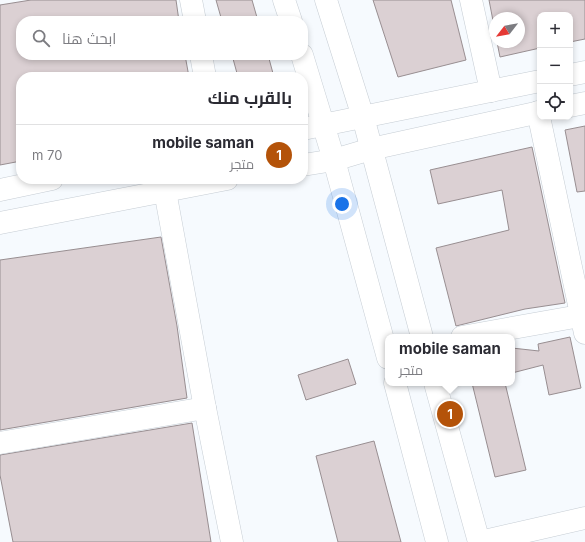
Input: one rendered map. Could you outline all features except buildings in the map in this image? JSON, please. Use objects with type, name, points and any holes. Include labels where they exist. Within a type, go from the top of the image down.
[{"type":"main road","points":[[191,0],[194,16]]},
{"type":"main road","points":[[284,0],[289,16]]},
{"type":"main road","points":[[326,0],[363,117],[421,334]]},
{"type":"main road","points":[[471,0],[491,91]]},
{"type":"main road","points":[[202,60],[204,72]]},
{"type":"main road","points":[[304,60],[307,72]]},
{"type":"main road","points":[[573,74],[585,72]]},
{"type":"main road","points":[[308,74],[334,160],[385,347]]},
{"type":"main road","points":[[308,128],[537,82]]},
{"type":"main road","points":[[573,106],[585,104]]},
{"type":"main road","points":[[308,164],[334,160],[371,149],[537,112]]},
{"type":"main road","points":[[486,334],[584,322],[541,120]]},
{"type":"main road","points":[[0,190],[28,184]]},
{"type":"main road","points":[[0,223],[201,184]]},
{"type":"main road","points":[[165,191],[205,408],[232,542]]},
{"type":"main road","points":[[396,386],[437,542]]},
{"type":"main road","points":[[436,386],[480,542],[585,518]]},
{"type":"main road","points":[[0,443],[205,408]]},
{"type":"place","name":"mobile saman","points":[[450,414]]}]
